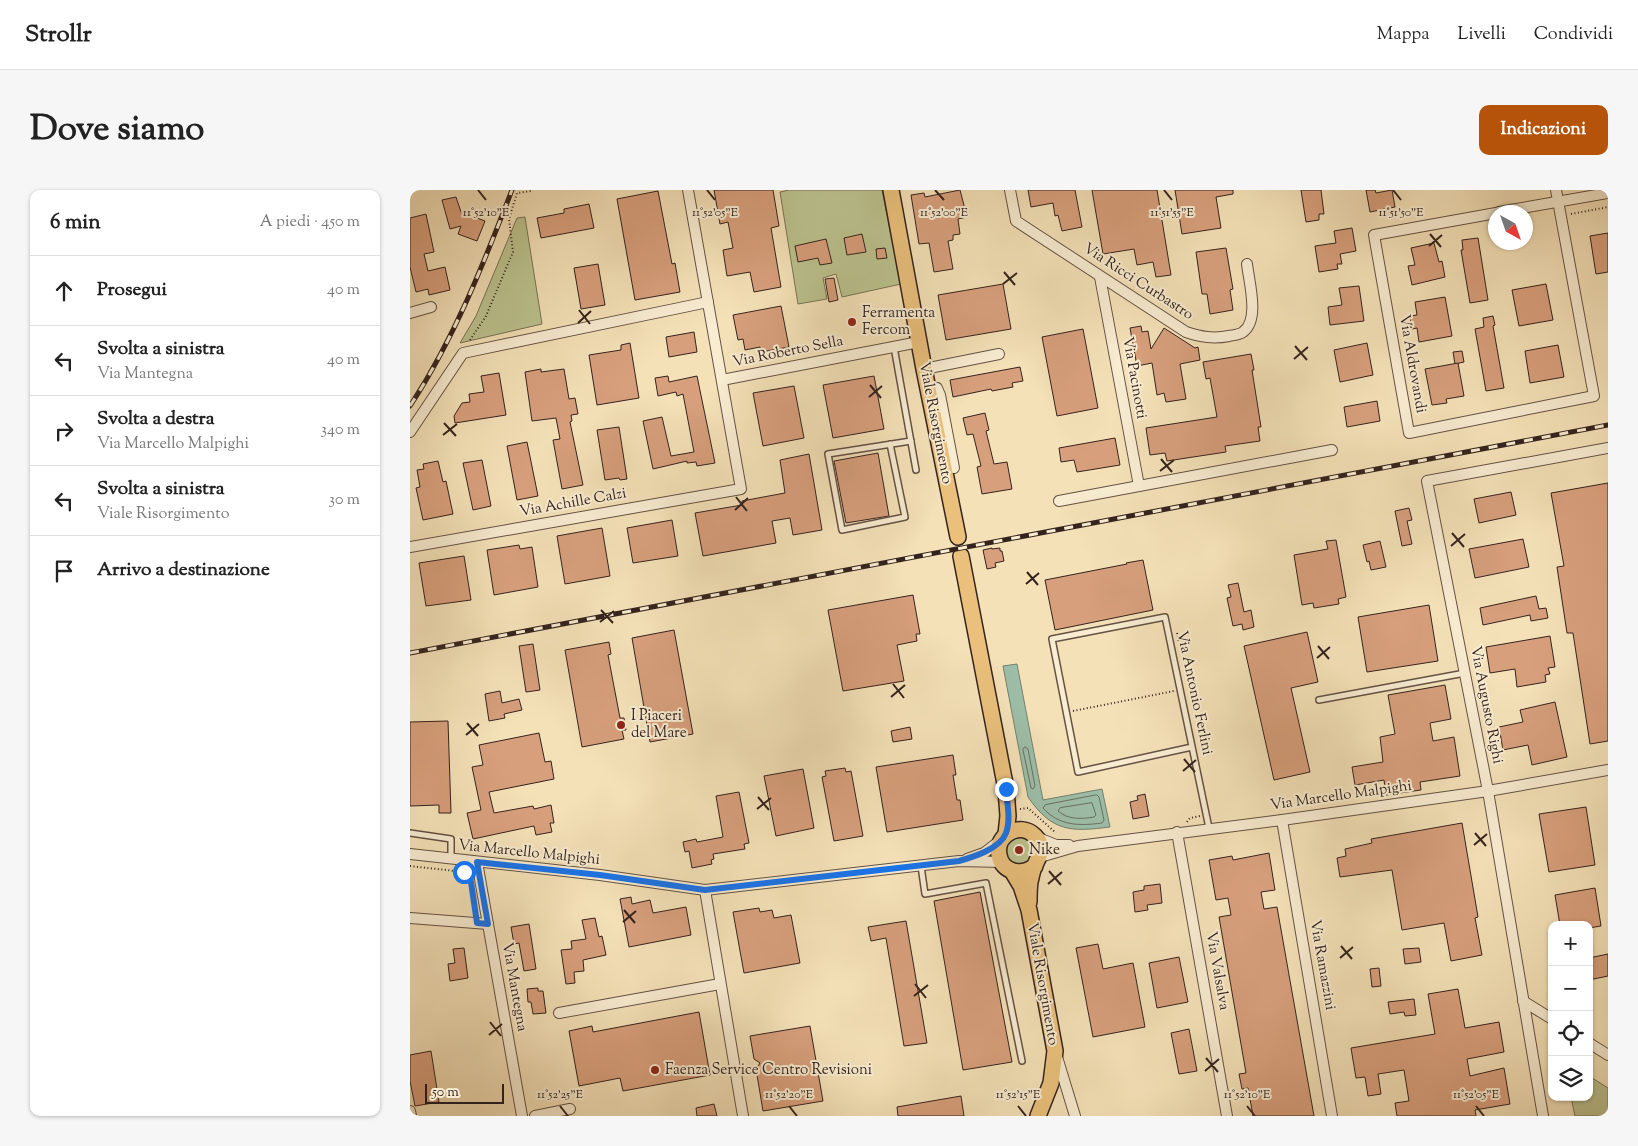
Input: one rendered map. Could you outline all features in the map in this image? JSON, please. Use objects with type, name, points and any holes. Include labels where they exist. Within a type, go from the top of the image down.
[{"type":"main road","name":"Viale Risorgimento","points":[[892,190],[924,369],[958,537]]},
{"type":"main road","name":"Viale Risorgimento","points":[[961,556],[1006,789],[1008,816],[998,852],[1021,886],[1029,910],[1055,1051],[1051,1082],[1045,1102],[1038,1116]]},
{"type":"main road","name":"Viale Risorgimento","points":[[1006,789],[1014,810],[1041,850],[1029,885],[1029,910]]},
{"type":"main road","points":[[1003,837],[1012,831],[1031,834]]},
{"type":"main road","points":[[1007,867],[1024,872],[1037,862]]},
{"type":"street","name":"Via Roberto Sella","points":[[688,190],[741,489]]},
{"type":"street","name":"Via Ricci Curbastro","points":[[1010,190],[1016,221],[1186,332],[1207,338],[1218,338],[1242,333],[1250,324],[1253,312],[1247,264]]},
{"type":"street","points":[[1556,190],[1561,216]]},
{"type":"street","name":"Via Aldrovandi","points":[[1533,207],[1608,193]]},
{"type":"street","name":"Via Aldrovandi","points":[[1488,215],[1374,235],[1409,434],[1594,396],[1561,216]]},
{"type":"street","name":"Via Pacinotti","points":[[1100,276],[1139,486]]},
{"type":"street","points":[[410,432],[462,353],[708,302]]},
{"type":"street","points":[[410,313],[430,308]]},
{"type":"street","name":"Via Roberto Sella","points":[[722,380],[920,342]]},
{"type":"street","points":[[924,369],[999,354]]},
{"type":"street","points":[[928,387],[937,388],[940,394],[954,468]]},
{"type":"street","name":"Via Augusto Righi","points":[[1543,1116],[1488,791],[1427,481],[1608,448]]},
{"type":"street","points":[[1059,501],[1332,450]]},
{"type":"street","name":"Via Achille Calzi","points":[[410,547],[741,489]]},
{"type":"street","name":"Via Marcello Malpighi","points":[[1037,862],[1078,846],[1181,829],[1282,820],[1488,791],[1608,770]]},
{"type":"street","name":"Via Ramazzini","points":[[1282,820],[1332,1116]]},
{"type":"street","name":"Via Valsalva","points":[[1181,829],[1227,1116]]},
{"type":"street","name":"Via Marcello Malpighi","points":[[1031,834],[1056,845],[1078,846]]},
{"type":"street","name":"Via Marcello Malpighi","points":[[410,854],[600,875],[705,890],[959,861],[984,853],[1003,837]]},
{"type":"street","name":"Via Marcello Malpighi","points":[[959,861],[1007,867]]},
{"type":"street","name":"Via Mantegna","points":[[477,862],[522,1116]]},
{"type":"street","points":[[705,890],[743,1116]]},
{"type":"street","points":[[410,918],[488,924]]},
{"type":"street","points":[[559,1013],[720,984]]},
{"type":"street","points":[[1523,1001],[1548,1017]]},
{"type":"street","points":[[1593,1046],[1608,1055]]},
{"type":"street","points":[[1055,1051],[1075,1116]]},
{"type":"street","points":[[535,1116],[570,1109]]},
{"type":"street","points":[[410,1111],[411,1116]]},
{"type":"lane","points":[[894,347],[916,470]]},
{"type":"lane","points":[[890,444],[905,517],[842,530],[828,454],[890,444],[911,441]]},
{"type":"lane","name":"Via Antonio Ferlini","points":[[1066,712],[1052,639],[1165,617],[1209,828]]},
{"type":"lane","points":[[1319,700],[1465,673]]},
{"type":"lane","points":[[1066,712],[1078,772],[1192,747]]},
{"type":"lane","points":[[410,833],[452,838],[451,859]]},
{"type":"lane","points":[[921,866],[925,894],[986,883],[1022,1061]]},
{"type":"path","points":[[462,353],[486,316],[513,252],[509,219],[517,193],[531,191]]},
{"type":"path","points":[[1561,216],[1608,208]]},
{"type":"path","points":[[1178,633],[1181,651]]},
{"type":"path","points":[[1066,712],[1180,690]]},
{"type":"path","points":[[1014,810],[1028,808],[1048,828],[1060,835]]},
{"type":"path","points":[[1181,829],[1190,818],[1206,815]]},
{"type":"path","points":[[410,866],[464,872],[469,877]]},
{"type":"shaded area","points":[[789,190],[882,190],[901,284],[842,297],[836,274],[823,278],[827,299],[798,304],[780,192]]},
{"type":"shaded area","points":[[525,217],[542,324],[460,343],[476,316],[517,218]]},
{"type":"shaded area","points":[[1018,834],[1036,845],[1030,865],[1009,864],[1004,843]]},
{"type":"shaded area","points":[[1593,1079],[1608,1088],[1608,1116],[1575,1116],[1572,1101],[1593,1101]]},
{"type":"water","points":[[1017,664],[1043,800],[1102,789],[1110,827],[1073,829],[1063,827],[1045,817],[1028,797],[1003,666]]},
{"type":"building","points":[[714,190],[773,190],[779,226],[771,228],[781,287],[754,292],[750,272],[727,276],[723,250],[733,248],[728,222],[720,224]]},
{"type":"building","points":[[960,190],[967,217],[958,219],[960,234],[953,235],[953,240],[948,241],[953,269],[934,272],[929,243],[919,244],[911,195],[924,193],[925,197]]},
{"type":"building","points":[[1028,190],[1075,190],[1082,227],[1062,231],[1058,215],[1055,216],[1053,203],[1031,207]]},
{"type":"building","points":[[1092,190],[1157,190],[1171,275],[1156,277],[1153,262],[1137,265],[1134,249],[1103,254]]},
{"type":"building","points":[[1175,190],[1233,190],[1233,194],[1216,197],[1221,228],[1182,234]]},
{"type":"building","points":[[1301,190],[1321,190],[1324,214],[1319,214],[1319,220],[1306,222]]},
{"type":"building","points":[[1366,190],[1375,190],[1376,193],[1392,190],[1395,207],[1370,212]]},
{"type":"building","points":[[658,191],[672,264],[675,263],[680,292],[635,300],[617,199]]},
{"type":"building","points":[[456,197],[461,212],[485,221],[477,241],[458,234],[461,226],[450,229],[442,200]]},
{"type":"building","points":[[589,204],[594,228],[541,238],[537,218],[564,213],[564,209]]},
{"type":"building","points":[[426,214],[434,252],[424,254],[428,271],[445,267],[450,290],[429,295],[428,289],[416,292],[410,267],[410,218]]},
{"type":"building","points":[[1352,228],[1356,251],[1340,254],[1342,264],[1337,264],[1338,269],[1319,272],[1315,246],[1336,243],[1334,231]]},
{"type":"building","points":[[1608,233],[1608,272],[1596,274],[1590,236]]},
{"type":"building","points":[[862,234],[866,252],[847,255],[844,238]]},
{"type":"building","points":[[1478,238],[1488,300],[1470,303],[1461,250],[1463,250],[1462,240]]},
{"type":"building","points":[[826,239],[832,263],[820,265],[818,258],[798,262],[795,246]]},
{"type":"building","points":[[1434,243],[1439,262],[1442,261],[1445,277],[1412,285],[1408,266],[1415,265],[1411,248]]},
{"type":"building","points":[[885,248],[887,258],[877,259],[876,249]]},
{"type":"building","points":[[1226,248],[1233,289],[1230,290],[1233,310],[1210,314],[1207,294],[1202,294],[1196,252]]},
{"type":"building","points":[[598,264],[605,305],[581,309],[574,268]]},
{"type":"building","points":[[834,278],[838,300],[829,302],[825,279]]},
{"type":"building","points":[[1003,284],[1011,329],[946,340],[938,295]]},
{"type":"building","points":[[1546,284],[1553,320],[1519,326],[1512,290]]},
{"type":"building","points":[[1359,286],[1364,321],[1330,325],[1328,307],[1342,305],[1339,288]]},
{"type":"building","points":[[1445,297],[1452,336],[1419,342],[1417,328],[1412,329],[1410,316],[1417,315],[1415,302]]},
{"type":"building","points":[[781,306],[789,347],[761,352],[760,347],[745,350],[743,339],[738,340],[733,315]]},
{"type":"building","points":[[1493,316],[1495,325],[1493,326],[1504,388],[1486,391],[1475,329],[1484,327],[1483,318]]},
{"type":"building","points":[[1141,326],[1142,332],[1148,331],[1151,349],[1164,328],[1195,348],[1198,347],[1200,360],[1180,364],[1186,399],[1166,402],[1164,393],[1157,395],[1152,363],[1137,366],[1130,328]]},
{"type":"building","points":[[1083,329],[1098,408],[1057,416],[1042,337]]},
{"type":"building","points":[[694,332],[697,352],[669,357],[666,337]]},
{"type":"building","points":[[630,343],[639,398],[597,405],[589,355],[621,350],[621,345]]},
{"type":"building","points":[[1367,343],[1373,375],[1340,382],[1334,350]]},
{"type":"building","points":[[1558,345],[1564,377],[1530,383],[1525,351]]},
{"type":"building","points":[[1462,351],[1464,362],[1455,364],[1453,352]]},
{"type":"building","points":[[1251,354],[1261,427],[1258,427],[1260,441],[1225,446],[1226,452],[1167,461],[1165,453],[1150,455],[1146,428],[1217,417],[1210,378],[1206,379],[1203,362]]},
{"type":"building","points":[[1458,363],[1464,396],[1446,399],[1447,403],[1432,405],[1425,369]]},
{"type":"building","points":[[1020,367],[1023,381],[1012,383],[1013,387],[992,391],[991,389],[953,397],[950,380]]},
{"type":"building","points":[[541,369],[541,372],[564,369],[569,399],[575,398],[578,414],[571,415],[572,421],[570,422],[583,485],[562,489],[553,440],[560,439],[556,418],[532,421],[525,372]]},
{"type":"building","points":[[499,373],[506,415],[455,423],[454,416],[462,403],[470,402],[469,394],[484,392],[481,376]]},
{"type":"building","points":[[668,376],[669,382],[697,376],[715,463],[697,466],[696,462],[687,463],[687,461],[653,469],[643,421],[662,417],[671,456],[694,452],[683,394],[677,396],[676,392],[658,396],[655,378]]},
{"type":"building","points":[[874,376],[884,429],[833,438],[823,385]]},
{"type":"building","points":[[794,386],[804,438],[763,446],[753,393]]},
{"type":"building","points":[[1377,401],[1380,421],[1347,427],[1344,407]]},
{"type":"building","points":[[985,413],[989,430],[986,431],[994,464],[1007,462],[1012,489],[982,494],[977,467],[981,466],[973,434],[967,435],[963,418]]},
{"type":"building","points":[[619,427],[627,479],[605,480],[597,430]]},
{"type":"building","points":[[1115,438],[1120,465],[1077,472],[1074,460],[1061,462],[1059,448]]},
{"type":"building","points":[[527,442],[538,496],[517,500],[507,446]]},
{"type":"building","points":[[878,453],[889,516],[846,523],[834,461]]},
{"type":"building","points":[[809,454],[822,530],[793,535],[790,518],[772,521],[776,543],[703,556],[695,513],[742,505],[742,501],[785,493],[780,460]]},
{"type":"building","points":[[482,460],[491,506],[473,510],[463,463]]},
{"type":"building","points":[[438,461],[443,482],[446,481],[453,514],[423,520],[416,488],[420,487],[417,470],[424,469],[423,464]]},
{"type":"building","points":[[1608,483],[1608,741],[1590,744],[1573,633],[1567,633],[1557,567],[1564,566],[1551,493]]},
{"type":"building","points":[[1511,492],[1516,515],[1479,523],[1474,499]]},
{"type":"building","points":[[1409,508],[1412,520],[1407,521],[1412,544],[1402,546],[1395,511]]},
{"type":"building","points":[[672,520],[678,556],[633,563],[627,528]]},
{"type":"building","points":[[602,528],[610,576],[565,584],[557,536]]},
{"type":"building","points":[[1523,539],[1529,567],[1475,578],[1469,549]]},
{"type":"building","points":[[1336,540],[1346,597],[1338,599],[1339,604],[1314,608],[1313,603],[1302,605],[1294,555],[1328,549],[1326,541]]},
{"type":"building","points":[[1380,541],[1386,567],[1371,570],[1363,545]]},
{"type":"building","points":[[519,545],[520,549],[532,547],[538,587],[494,595],[487,550]]},
{"type":"building","points":[[1000,548],[1004,561],[995,563],[996,567],[987,569],[983,550]]},
{"type":"building","points":[[464,556],[471,600],[426,606],[419,563]]},
{"type":"building","points":[[1143,560],[1153,610],[1055,630],[1045,580]]},
{"type":"building","points":[[1238,583],[1244,612],[1251,610],[1254,627],[1243,630],[1242,624],[1233,626],[1227,598],[1231,597],[1228,585]]},
{"type":"building","points":[[913,595],[920,634],[916,634],[917,641],[897,645],[904,681],[843,691],[828,610]]},
{"type":"building","points":[[1536,596],[1539,609],[1546,608],[1548,618],[1531,621],[1530,615],[1483,625],[1480,608]]},
{"type":"building","points":[[1429,605],[1438,661],[1367,672],[1358,617]]},
{"type":"building","points":[[674,630],[693,734],[650,742],[632,638]]},
{"type":"building","points":[[1307,632],[1318,682],[1291,688],[1310,772],[1274,780],[1244,646]]},
{"type":"building","points":[[1550,636],[1555,667],[1548,668],[1550,674],[1545,675],[1546,682],[1517,687],[1515,669],[1490,673],[1486,647]]},
{"type":"building","points":[[609,642],[611,654],[608,655],[620,718],[624,718],[626,730],[622,730],[624,739],[582,747],[565,650]]},
{"type":"building","points":[[533,644],[540,690],[526,692],[519,646]]},
{"type":"building","points":[[1445,685],[1451,719],[1430,723],[1433,741],[1454,737],[1460,776],[1420,782],[1421,790],[1386,795],[1384,780],[1355,785],[1352,767],[1383,762],[1380,737],[1395,734],[1388,695]]},
{"type":"building","points":[[500,691],[502,703],[519,699],[522,710],[504,714],[505,718],[489,721],[485,694]]},
{"type":"building","points":[[1555,702],[1567,757],[1532,765],[1528,745],[1503,750],[1499,727],[1523,722],[1520,710]]},
{"type":"building","points":[[448,721],[451,813],[439,813],[439,805],[410,806],[410,722]]},
{"type":"building","points":[[910,727],[912,739],[893,742],[891,731]]},
{"type":"building","points":[[539,733],[545,762],[551,761],[554,779],[489,792],[494,813],[533,806],[534,809],[551,805],[554,823],[550,823],[552,832],[536,835],[534,826],[473,839],[467,813],[481,810],[472,767],[483,765],[479,745]]},
{"type":"building","points":[[953,755],[956,775],[953,775],[957,800],[960,800],[963,820],[887,832],[876,767]]},
{"type":"building","points":[[845,768],[846,772],[851,771],[863,836],[834,841],[822,777],[826,776],[825,771]]},
{"type":"building","points":[[803,769],[814,828],[776,836],[764,776]]},
{"type":"building","points":[[739,792],[749,843],[744,844],[745,849],[713,854],[712,864],[692,868],[689,851],[685,852],[683,842],[696,839],[697,842],[723,837],[716,796]]},
{"type":"building","points":[[1145,794],[1149,816],[1133,819],[1130,802],[1138,800],[1137,796]]},
{"type":"building","points":[[1586,807],[1595,865],[1549,872],[1539,814]]},
{"type":"building","points":[[1462,823],[1478,917],[1475,918],[1482,955],[1451,961],[1444,923],[1402,930],[1392,870],[1340,877],[1337,858],[1346,856],[1345,849],[1372,843],[1371,839]]},
{"type":"building","points":[[1269,853],[1275,890],[1261,892],[1264,909],[1277,907],[1314,1116],[1253,1116],[1248,1088],[1242,1089],[1239,1074],[1246,1073],[1219,917],[1231,915],[1228,898],[1216,900],[1209,860],[1232,856],[1233,860]]},
{"type":"building","points":[[1160,884],[1162,903],[1147,905],[1148,910],[1135,912],[1133,892],[1144,890],[1144,886]]},
{"type":"building","points":[[1595,888],[1601,926],[1593,927],[1593,921],[1559,921],[1555,895]]},
{"type":"building","points":[[980,892],[1012,1062],[963,1070],[934,901]]},
{"type":"building","points":[[631,897],[632,904],[650,900],[653,913],[686,907],[691,935],[629,947],[620,899]]},
{"type":"building","points":[[759,908],[760,912],[772,910],[774,918],[791,915],[800,963],[744,973],[733,912]]},
{"type":"building","points":[[595,918],[599,937],[602,936],[606,955],[583,960],[584,971],[574,972],[575,983],[566,984],[561,950],[572,949],[571,941],[586,939],[582,920]]},
{"type":"building","points":[[906,921],[927,1043],[904,1046],[886,938],[871,941],[868,927]]},
{"type":"building","points":[[529,924],[536,969],[524,971],[519,943],[514,944],[511,927]]},
{"type":"building","points":[[1098,944],[1103,969],[1133,963],[1145,1027],[1093,1037],[1076,948]]},
{"type":"building","points":[[464,948],[468,978],[450,981],[448,964],[455,963],[453,949]]},
{"type":"building","points":[[1419,948],[1421,962],[1405,964],[1403,949]]},
{"type":"building","points":[[1608,954],[1608,976],[1593,979],[1593,957]]},
{"type":"building","points":[[1179,957],[1188,1002],[1157,1008],[1149,963]]},
{"type":"building","points":[[1379,968],[1381,986],[1372,987],[1370,969]]},
{"type":"building","points":[[538,988],[538,991],[543,991],[546,1013],[533,1014],[531,1002],[528,1002],[527,989]]},
{"type":"building","points":[[1458,989],[1465,1028],[1499,1022],[1504,1052],[1467,1059],[1470,1076],[1504,1068],[1510,1104],[1475,1110],[1476,1116],[1397,1116],[1395,1103],[1409,1101],[1404,1070],[1378,1074],[1381,1094],[1368,1096],[1365,1077],[1356,1078],[1351,1048],[1435,1034],[1428,994]]},
{"type":"building","points":[[1414,999],[1416,1015],[1405,1016],[1404,1012],[1390,1014],[1388,1002]]},
{"type":"building","points":[[699,1012],[710,1075],[623,1091],[620,1078],[579,1086],[569,1031],[592,1026],[593,1032]]},
{"type":"building","points":[[810,1026],[823,1101],[763,1111],[756,1069],[760,1063],[754,1059],[750,1036]]},
{"type":"building","points":[[1189,1029],[1197,1071],[1179,1074],[1171,1033]]},
{"type":"building","points":[[431,1051],[439,1102],[415,1106],[410,1081],[410,1055]]},
{"type":"building","points":[[961,1096],[964,1116],[898,1116],[897,1107]]},
{"type":"building","points":[[714,1104],[717,1116],[697,1116],[696,1108]]},
{"type":"railway","points":[[410,406],[426,381],[467,301],[512,190]]},
{"type":"railway","points":[[410,653],[1608,425]]},
{"type":"place","name":"Ferramenta Fercom","points":[[852,322]]},
{"type":"place","name":"I Piaceri del Mare","points":[[621,725]]},
{"type":"place","name":"Nike","points":[[1019,850]]},
{"type":"place","name":"Faenza Service Centro Revisioni","points":[[655,1070]]},
{"type":"route","points":[[464,872],[471,882],[477,923],[488,924],[477,862],[600,875],[705,890],[959,861],[984,853],[1006,834],[1008,816],[1006,789]]}]
